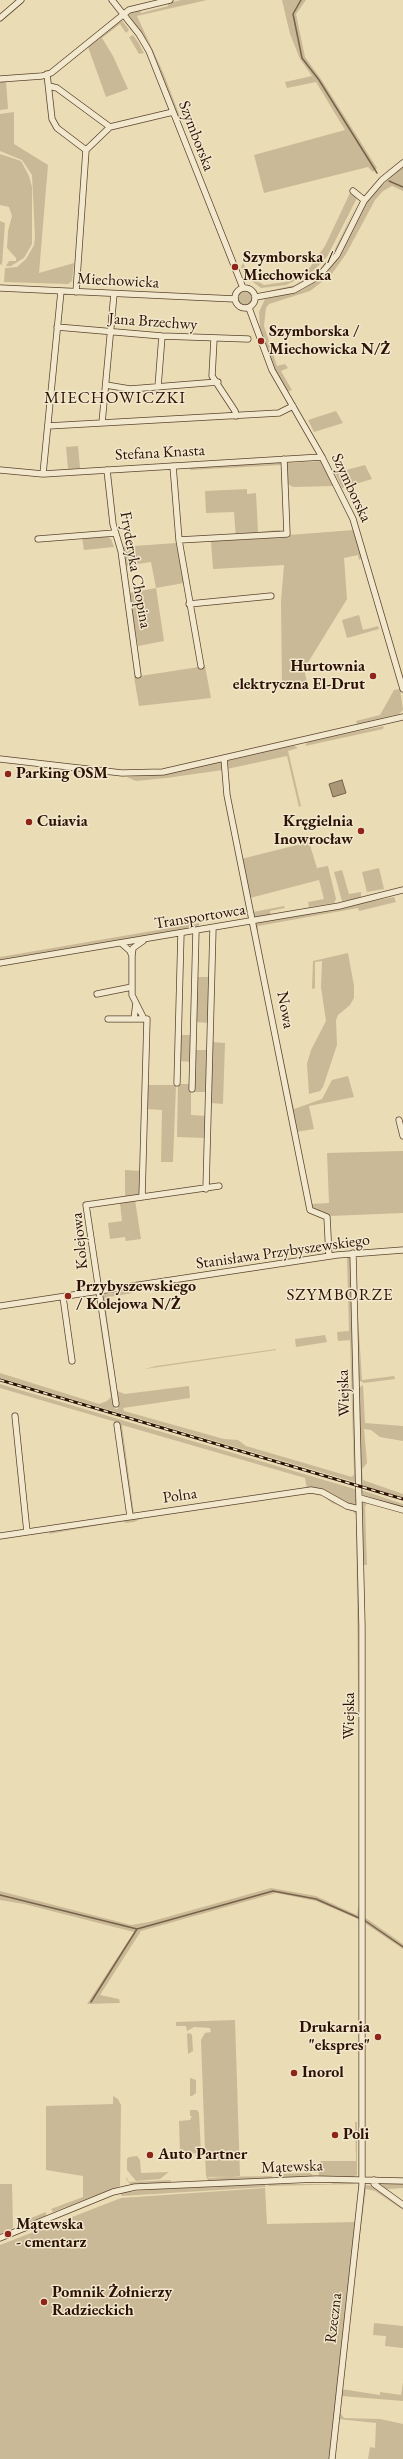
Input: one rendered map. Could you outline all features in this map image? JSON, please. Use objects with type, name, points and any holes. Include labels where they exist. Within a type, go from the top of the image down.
[{"type":"street","points":[[0,18],[21,0]]},
{"type":"street","name":"Szymborska","points":[[112,0],[145,42],[242,288]]},
{"type":"street","points":[[0,79],[47,74],[62,66],[129,10],[170,0]]},
{"type":"street","points":[[47,74],[52,120],[57,128],[86,150]]},
{"type":"street","points":[[49,86],[57,88],[110,127]]},
{"type":"street","points":[[76,292],[86,150],[110,127],[173,112]]},
{"type":"street","points":[[256,297],[294,290],[319,276],[337,255],[352,219],[364,200],[382,180],[403,164]]},
{"type":"street","points":[[353,191],[364,200]]},
{"type":"street","name":"Miechowicka","points":[[0,288],[235,299]]},
{"type":"street","points":[[242,288],[252,290],[256,297],[255,302],[249,308],[240,307],[235,299],[236,293],[242,288]]},
{"type":"street","points":[[43,474],[61,291]]},
{"type":"street","points":[[102,423],[114,294]]},
{"type":"street","name":"Szymborska","points":[[249,308],[267,359],[322,457],[357,531],[403,689]]},
{"type":"street","name":"Jana Brzechwy","points":[[57,327],[162,336],[248,339]]},
{"type":"street","points":[[158,387],[162,336]]},
{"type":"street","points":[[214,339],[212,376],[218,382],[235,411],[236,416]]},
{"type":"street","points":[[106,385],[130,389],[218,382]]},
{"type":"street","points":[[48,426],[279,413],[293,406]]},
{"type":"street","name":"Stefana Knasta","points":[[0,470],[43,474],[322,457]]},
{"type":"street","points":[[179,540],[287,534],[284,459]]},
{"type":"street","points":[[173,466],[179,540],[201,666]]},
{"type":"street","name":"Fryderyka Chopina","points":[[107,470],[115,533],[124,570],[138,675]]},
{"type":"street","points":[[38,539],[115,533]]},
{"type":"street","points":[[189,604],[271,596]]},
{"type":"street","points":[[0,759],[122,773],[163,772],[403,717]]},
{"type":"street","name":"Nowa","points":[[224,758],[227,795],[310,1210],[327,1217],[329,1256]]},
{"type":"street","name":"Transportowca","points":[[0,963],[339,906],[403,890]]},
{"type":"street","points":[[206,1189],[213,928]]},
{"type":"street","points":[[192,1089],[196,930]]},
{"type":"street","points":[[177,1083],[181,933]]},
{"type":"street","points":[[142,1198],[147,1019],[144,1019],[136,1004],[132,988],[132,956],[133,948],[150,938]]},
{"type":"street","points":[[121,943],[132,956]]},
{"type":"street","points":[[97,994],[132,988]]},
{"type":"street","points":[[134,1019],[136,1004]]},
{"type":"street","points":[[108,1019],[144,1019]]},
{"type":"street","points":[[399,1120],[403,1136]]},
{"type":"street","name":"Kolejowa","points":[[116,1404],[86,1205],[219,1186]]},
{"type":"street","name":"Stanisława Przybyszewskiego","points":[[0,1306],[329,1256],[403,1250]]},
{"type":"street","name":"Wiejska","points":[[353,1253],[360,1498],[363,1737],[361,2180]]},
{"type":"street","points":[[63,1297],[72,1361]]},
{"type":"street","points":[[15,1416],[26,1532]]},
{"type":"street","points":[[117,1425],[130,1516]]},
{"type":"street","name":"Polna","points":[[0,1536],[311,1490],[322,1492],[347,1506],[359,1509]]},
{"type":"street","points":[[360,1498],[403,1510]]},
{"type":"street","name":"Mątewska","points":[[0,2238],[113,2192],[135,2187],[276,2180],[403,2181]]},
{"type":"street","name":"Rzeczna","points":[[332,2459],[362,2185],[361,2180]]},
{"type":"street","points":[[374,2180],[374,2184],[403,2205]]},
{"type":"shaded area","points":[[181,0],[207,0],[137,16],[163,72],[181,119],[178,119],[148,42],[128,14],[140,10],[141,13],[168,6],[168,3]]},
{"type":"shaded area","points":[[282,0],[306,0],[296,14],[305,57],[321,79],[377,168],[373,172],[368,167],[264,193],[254,155],[345,130],[316,82],[287,88],[285,82],[312,76],[300,59],[290,34]]},
{"type":"shaded area","points":[[121,19],[129,30],[126,33],[120,24],[102,38],[113,56],[128,89],[106,97],[88,47]]},
{"type":"shaded area","points":[[133,35],[144,53],[139,54],[129,37]]},
{"type":"shaded area","points":[[6,81],[8,109],[0,110],[0,82]]},
{"type":"shaded area","points":[[14,112],[14,144],[48,165],[39,273],[74,263],[72,281],[68,284],[4,282],[5,268],[17,267],[26,259],[34,245],[35,237],[32,175],[22,160],[0,151],[0,114]]},
{"type":"shaded area","points":[[0,154],[21,161],[29,176],[32,187],[32,244],[24,258],[11,266],[6,266],[9,261],[16,261],[16,258],[7,248],[8,231],[12,216],[9,207],[0,205]]},
{"type":"shaded area","points":[[403,166],[403,191],[392,186],[383,191],[375,200],[346,254],[331,275],[310,291],[269,304],[266,308],[264,326],[277,366],[285,364],[288,368],[281,371],[292,390],[287,392],[274,368],[260,328],[259,312],[265,299],[302,290],[326,273],[336,260],[361,210],[371,196]]},
{"type":"shaded area","points":[[350,193],[357,198],[327,257],[311,273],[286,285],[261,288],[246,277],[241,267],[243,263],[250,277],[264,285],[285,282],[306,273],[325,246]]},
{"type":"shaded area","points":[[358,202],[336,250],[322,269],[303,283],[293,287],[264,292],[295,285],[321,268],[335,249]]},
{"type":"shaded area","points":[[0,221],[5,223],[2,265],[0,264]]},
{"type":"shaded area","points":[[245,291],[250,293],[252,298],[250,303],[245,305],[240,303],[238,298],[240,293]]},
{"type":"shaded area","points":[[336,411],[343,423],[314,432],[308,420]]},
{"type":"shaded area","points":[[78,446],[80,468],[68,469],[66,447]]},
{"type":"shaded area","points":[[322,461],[334,486],[293,487],[288,484],[286,479],[287,463]]},
{"type":"shaded area","points":[[280,462],[281,465],[190,470],[190,467]]},
{"type":"shaded area","points":[[365,465],[372,479],[342,488],[335,473]]},
{"type":"shaded area","points":[[247,489],[247,494],[256,493],[258,532],[279,530],[289,535],[354,530],[362,558],[359,560],[358,555],[344,558],[347,599],[304,669],[307,682],[282,688],[281,601],[284,565],[213,569],[211,541],[236,539],[234,512],[206,513],[205,491]]},
{"type":"shaded area","points":[[107,536],[111,539],[114,547],[84,550],[82,538]]},
{"type":"shaded area","points":[[176,543],[184,583],[156,588],[151,562],[125,566],[121,547]]},
{"type":"shaded area","points":[[156,588],[164,641],[138,646],[129,593]]},
{"type":"shaded area","points":[[359,615],[363,630],[378,626],[379,629],[347,638],[342,620]]},
{"type":"shaded area","points":[[205,666],[211,698],[139,706],[134,677]]},
{"type":"shaded area","points":[[400,689],[403,710],[399,714],[357,724],[356,721],[380,715],[394,690]]},
{"type":"shaded area","points":[[384,726],[383,729],[305,746],[308,741]]},
{"type":"shaded area","points":[[293,745],[298,748],[288,751],[301,806],[299,807],[287,756],[227,769],[226,761]]},
{"type":"shaded area","points":[[222,761],[223,770],[136,781],[127,777],[164,774]]},
{"type":"shaded area","points":[[342,780],[346,793],[333,797],[329,784]]},
{"type":"shaded area","points":[[309,842],[317,868],[328,866],[336,899],[334,903],[309,907],[308,902],[324,899],[319,880],[250,898],[241,859]]},
{"type":"shaded area","points":[[379,868],[384,889],[367,892],[362,872]]},
{"type":"shaded area","points":[[342,870],[349,894],[361,892],[361,898],[342,901],[334,872]]},
{"type":"shaded area","points":[[394,897],[396,902],[359,911],[358,908],[258,926],[258,930],[256,931],[256,923]]},
{"type":"shaded area","points":[[284,906],[285,908],[270,911],[271,915],[254,918],[253,912]]},
{"type":"shaded area","points":[[199,923],[199,927],[0,961],[0,957]]},
{"type":"shaded area","points":[[348,953],[354,986],[354,998],[350,1005],[338,1015],[336,1020],[337,1045],[323,1087],[320,1091],[309,1094],[307,1064],[311,1050],[326,1021],[321,987],[322,961],[315,962],[315,988],[312,989],[313,961]]},
{"type":"shaded area","points":[[196,977],[210,977],[209,1023],[195,1022]]},
{"type":"shaded area","points":[[179,1035],[192,1035],[191,1062],[179,1061]]},
{"type":"shaded area","points":[[212,1042],[225,1043],[223,1104],[210,1103]]},
{"type":"shaded area","points":[[280,1043],[294,1109],[322,1099],[332,1080],[348,1076],[354,1097],[309,1106],[314,1129],[296,1132]]},
{"type":"shaded area","points":[[195,1050],[209,1050],[207,1092],[194,1092]]},
{"type":"shaded area","points":[[178,1084],[191,1084],[191,1115],[206,1116],[206,1138],[177,1137]]},
{"type":"shaded area","points":[[147,1085],[176,1085],[173,1162],[161,1162],[162,1110],[146,1109]]},
{"type":"shaded area","points":[[403,1151],[403,1213],[330,1216],[313,1209],[311,1204],[329,1203],[327,1153]]},
{"type":"shaded area","points":[[125,1170],[141,1171],[141,1195],[125,1199]]},
{"type":"shaded area","points":[[135,1200],[141,1239],[126,1241],[125,1237],[110,1239],[108,1223],[122,1221],[120,1203]]},
{"type":"shaded area","points":[[347,1257],[351,1257],[358,1483],[0,1378],[0,1373],[99,1404],[107,1401],[111,1397],[100,1324],[102,1324],[115,1409],[118,1409],[101,1295],[133,1290],[133,1293],[109,1297],[105,1303],[117,1391],[125,1394],[189,1386],[190,1398],[123,1408],[124,1411],[224,1439],[238,1440],[246,1446],[352,1477],[354,1474],[350,1340],[338,1341],[337,1332],[349,1331]]},
{"type":"shaded area","points":[[358,1317],[362,1380],[394,1376],[395,1379],[364,1383],[358,1380],[356,1318]]},
{"type":"shaded area","points":[[325,1335],[327,1342],[296,1347],[295,1339]]},
{"type":"shaded area","points":[[276,1350],[145,1369],[156,1366]]},
{"type":"shaded area","points":[[0,1384],[358,1490],[357,1503],[352,1505],[307,1489],[305,1478],[122,1425],[134,1514],[131,1510],[119,1423],[0,1388]]},
{"type":"shaded area","points":[[363,1385],[365,1423],[403,1426],[403,1441],[380,1437],[371,1430],[364,1429],[367,1463],[362,1469],[363,1480],[403,1494],[403,1498],[361,1485],[359,1388]]},
{"type":"shaded area","points":[[361,1490],[403,1504],[403,1509],[364,1497]]},
{"type":"shaded area","points":[[302,1493],[321,1494],[302,1494],[145,1517],[134,1522],[126,1523],[122,1521],[49,1534],[50,1531]]},
{"type":"shaded area","points":[[321,1494],[353,1509],[358,1515],[360,1731],[358,1688],[356,1515],[353,1511],[332,1503]]},
{"type":"shaded area","points":[[368,1500],[365,1507],[367,1565],[363,1565],[362,1503]]},
{"type":"shaded area","points":[[271,1888],[316,1896],[357,1915],[359,1904],[360,1924],[358,1919],[316,1901],[276,1893],[141,1931],[100,1995],[119,1999],[120,2003],[87,2004],[134,1932],[24,1904],[0,1900],[0,1891],[131,1925],[149,1922]]},
{"type":"shaded area","points":[[363,1916],[403,1944],[403,1949],[363,1922]]},
{"type":"shaded area","points":[[235,2020],[240,2176],[209,2178],[206,2176],[201,2040],[205,2033],[211,2032],[210,2028],[194,2027],[187,2031],[186,2026],[176,2026],[176,2022]]},
{"type":"shaded area","points":[[190,2033],[192,2035],[193,2051],[188,2054],[187,2034]]},
{"type":"shaded area","points":[[190,2078],[196,2080],[196,2093],[192,2096],[190,2096]]},
{"type":"shaded area","points":[[113,2096],[118,2099],[121,2105],[120,2186],[53,2212],[51,2209],[83,2197],[83,2176],[46,2170],[46,2106],[113,2104]]},
{"type":"shaded area","points":[[190,2110],[197,2110],[199,2113],[201,2153],[180,2154],[179,2121],[190,2120],[192,2116],[190,2116]]},
{"type":"shaded area","points":[[355,2122],[357,2122],[357,2175],[354,2177],[319,2177],[318,2166],[321,2161],[356,2161]]},
{"type":"shaded area","points":[[137,2156],[140,2160],[141,2173],[169,2172],[160,2179],[136,2181],[127,2170],[127,2159],[129,2157]]},
{"type":"shaded area","points":[[310,2173],[313,2175],[310,2177],[281,2178],[278,2174]]},
{"type":"shaded area","points":[[273,2176],[271,2178],[209,2181],[206,2177]]},
{"type":"shaded area","points":[[126,2177],[129,2182],[171,2180],[170,2184],[134,2185],[130,2184]]},
{"type":"shaded area","points":[[342,2181],[357,2184],[268,2186],[269,2184],[330,2184]]},
{"type":"shaded area","points":[[0,2184],[12,2184],[13,2228],[0,2234]]},
{"type":"shaded area","points":[[264,2184],[266,2187],[122,2196],[120,2193],[153,2189]]},
{"type":"shaded area","points":[[379,2184],[403,2184],[403,2188],[387,2189],[403,2202]]},
{"type":"shaded area","points":[[367,2185],[373,2186],[403,2207],[403,2210],[375,2191],[366,2189],[351,2299],[364,2187]]},
{"type":"shaded area","points":[[265,2188],[267,2224],[356,2222],[329,2459],[0,2459],[0,2245],[121,2198]]},
{"type":"shaded area","points":[[46,2212],[46,2216],[17,2226],[16,2224]]},
{"type":"shaded area","points":[[374,2323],[403,2326],[403,2348],[385,2346],[386,2336],[373,2335]]},
{"type":"shaded area","points":[[403,2382],[403,2401],[341,2396],[340,2413],[344,2418],[380,2419],[403,2424],[403,2459],[368,2459],[370,2447],[375,2448],[376,2423],[338,2419],[341,2389],[380,2395],[380,2392],[401,2395]]},
{"type":"waterway","points":[[301,0],[293,14],[302,58],[319,80],[377,173]]},
{"type":"waterway","points":[[389,181],[403,187]]},
{"type":"waterway","points":[[0,1895],[137,1929],[273,1891],[316,1899],[359,1918]]},
{"type":"waterway","points":[[364,1920],[403,1947]]},
{"type":"waterway","points":[[91,2002],[137,1929]]},
{"type":"railway","points":[[0,1380],[403,1499]]},
{"type":"place","name":"Szymborska / Miechowicka","points":[[235,267]]},
{"type":"place","name":"Szymborska / Miechowicka N/Ż","points":[[261,341]]},
{"type":"place","name":"Hurtownia elektryczna El-Drut","points":[[373,676]]},
{"type":"place","name":"Parking OSM","points":[[8,774]]},
{"type":"place","name":"Cuiavia","points":[[29,822]]},
{"type":"place","name":"Kręgielnia Inowrocław","points":[[361,831]]},
{"type":"place","name":"Przybyszewskiego / Kolejowa N/Ż","points":[[68,1296]]},
{"type":"place","name":"Drukarnia \"ekspres\"","points":[[378,2037]]},
{"type":"place","name":"Inorol","points":[[294,2073]]},
{"type":"place","name":"Poli","points":[[335,2135]]},
{"type":"place","name":"Auto Partner","points":[[150,2155]]},
{"type":"place","name":"Mątewska - cmentarz","points":[[8,2234]]},
{"type":"place","name":"Pomnik Żołnierzy Radzieckich","points":[[44,2302]]},
{"type":"district","name":"MIECHOWICZKI","points":[[115,398]]},
{"type":"district","name":"SZYMBORZE","points":[[340,1295]]}]
